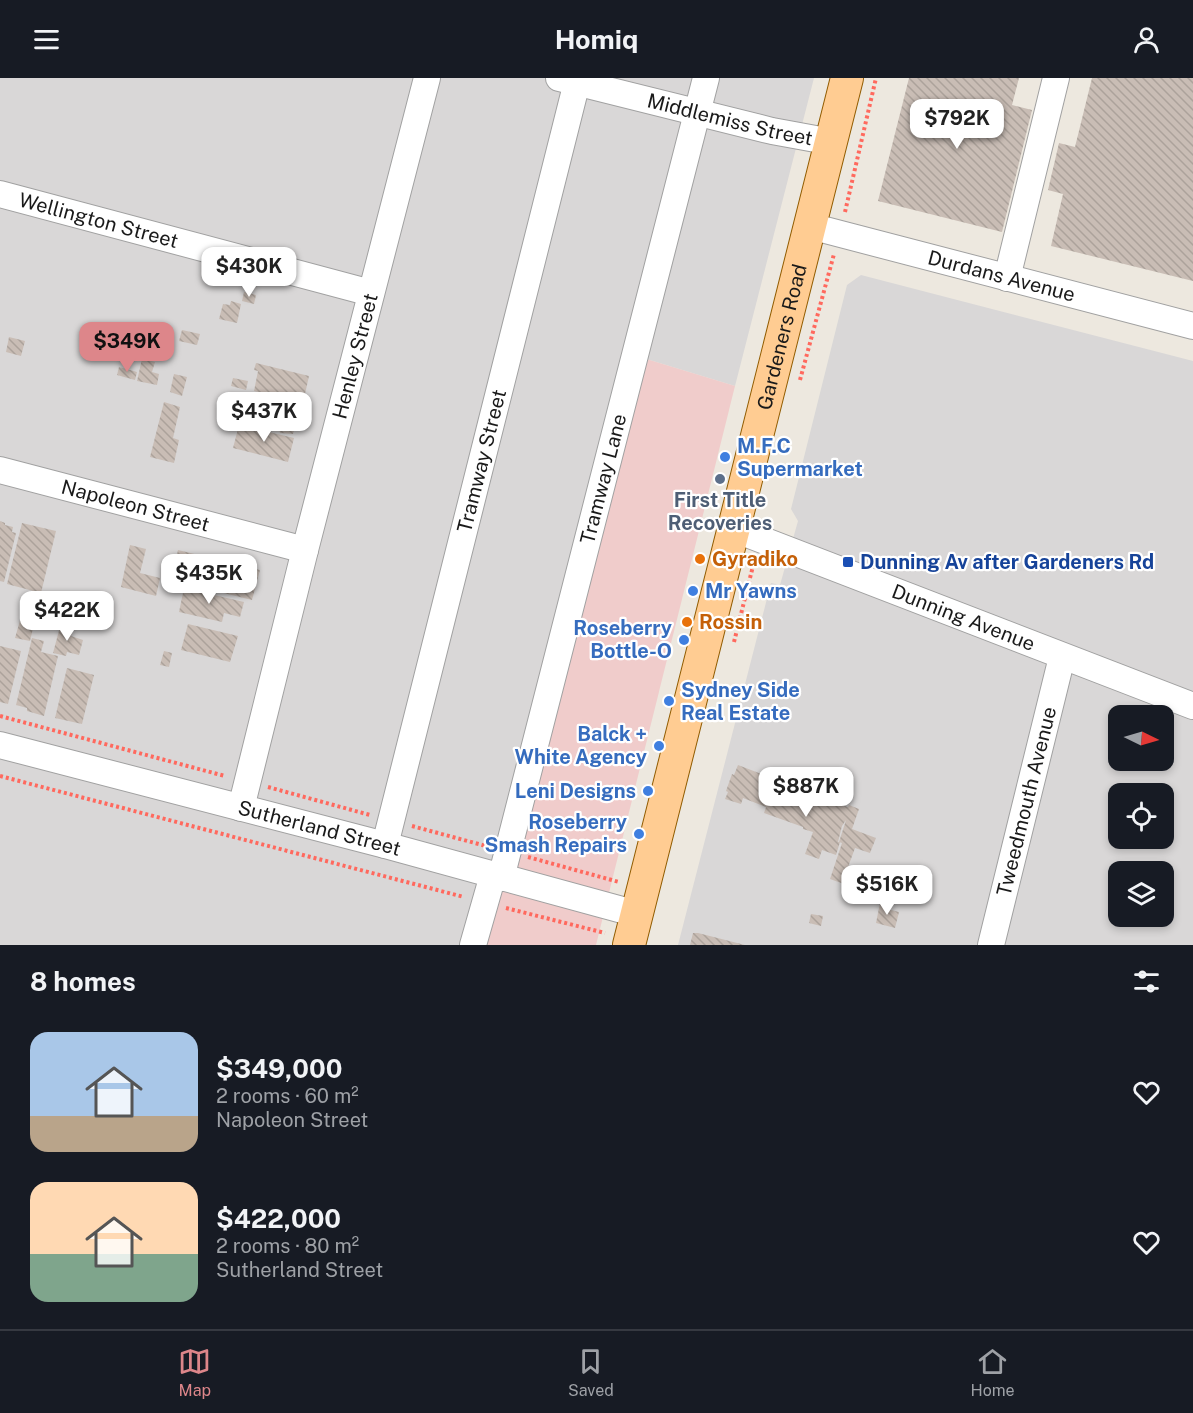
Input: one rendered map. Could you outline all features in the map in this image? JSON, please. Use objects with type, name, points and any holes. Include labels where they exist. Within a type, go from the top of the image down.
[{"type":"main road","name":"Gardeners Road","points":[[617,939],[637,914],[734,529],[825,230],[832,142],[847,78]]},
{"type":"street","name":"Henley Street","points":[[241,808],[427,78]]},
{"type":"street","name":"Tramway Lane","points":[[473,945],[485,902],[507,852],[706,78]]},
{"type":"street","points":[[1007,278],[1056,78]]},
{"type":"street","name":"Middlemiss Street","points":[[571,80],[772,131],[832,142]]},
{"type":"street","name":"Tramway Street","points":[[385,845],[571,80]]},
{"type":"street","name":"Wellington Street","points":[[0,194],[371,292]]},
{"type":"street","name":"Durdans Avenue","points":[[825,230],[1193,326]]},
{"type":"street","name":"Napoleon Street","points":[[0,470],[305,550]]},
{"type":"street","name":"Dunning Avenue","points":[[734,529],[1193,706]]},
{"type":"street","name":"Tweedmouth Avenue","points":[[991,945],[1062,657]]},
{"type":"street","name":"Sutherland Street","points":[[0,745],[385,845],[637,914]]},
{"type":"path","name":"Gardeners Road","points":[[797,391],[825,230],[876,78]]},
{"type":"path","name":"Sutherland Street","points":[[0,716],[619,882]]},
{"type":"path","name":"Sutherland Street","points":[[0,776],[485,902],[617,939]]},
{"type":"shaded area","points":[[0,78],[814,78],[735,386],[643,358],[481,945],[0,945]]},
{"type":"shaded area","points":[[861,275],[1193,361],[1193,945],[678,945],[771,583],[780,585],[798,521],[791,509],[847,285]]},
{"type":"shaded area","points":[[643,358],[735,386],[596,945],[481,945]]},
{"type":"building","points":[[909,78],[1019,78],[1012,105],[1032,110],[1002,232],[878,201]]},
{"type":"building","points":[[1092,78],[1193,78],[1193,281],[1051,246],[1063,194],[1048,190],[1059,143],[1075,147]]},
{"type":"building","points":[[244,292],[256,295],[254,304],[242,301]]},
{"type":"building","points":[[231,301],[241,304],[237,323],[219,319],[223,304],[230,305]]},
{"type":"building","points":[[182,330],[200,334],[197,345],[179,341]]},
{"type":"building","points":[[9,337],[25,341],[21,356],[6,352]]},
{"type":"building","points":[[142,359],[155,362],[152,372],[159,374],[157,385],[137,381]]},
{"type":"building","points":[[256,363],[309,376],[303,403],[254,391],[258,371],[254,370]]},
{"type":"building","points":[[119,367],[137,372],[135,380],[117,375]]},
{"type":"building","points":[[174,374],[187,377],[182,396],[170,392]]},
{"type":"building","points":[[233,378],[248,381],[246,390],[231,386]]},
{"type":"building","points":[[231,392],[300,409],[293,434],[280,433],[279,429],[225,416]]},
{"type":"building","points":[[164,402],[180,407],[173,438],[179,440],[174,463],[150,457]]},
{"type":"building","points":[[239,425],[294,438],[288,462],[233,448]]},
{"type":"building","points":[[0,521],[13,527],[12,532],[16,533],[4,582],[0,581]]},
{"type":"building","points":[[22,523],[56,531],[41,593],[7,584]]},
{"type":"building","points":[[130,545],[146,549],[140,573],[160,578],[156,596],[121,587]]},
{"type":"building","points":[[178,550],[260,570],[252,600],[171,580]]},
{"type":"building","points":[[184,588],[244,602],[240,617],[224,613],[222,622],[179,612]]},
{"type":"building","points":[[42,595],[54,598],[49,619],[37,616]]},
{"type":"building","points":[[21,617],[35,620],[30,641],[15,638]]},
{"type":"building","points":[[61,623],[74,626],[71,636],[83,640],[79,655],[67,652],[66,656],[53,653]]},
{"type":"building","points":[[188,624],[238,636],[230,662],[181,650]]},
{"type":"building","points":[[32,638],[44,641],[41,652],[58,656],[44,716],[16,705]]},
{"type":"building","points":[[0,646],[21,651],[8,704],[0,702]]},
{"type":"building","points":[[164,651],[172,653],[169,667],[160,665]]},
{"type":"building","points":[[67,668],[94,675],[82,724],[55,718]]},
{"type":"building","points":[[738,765],[787,784],[788,781],[799,785],[816,792],[815,795],[859,809],[852,829],[876,838],[870,853],[855,848],[847,870],[863,875],[858,889],[830,879],[842,843],[840,842],[836,855],[822,850],[819,859],[805,854],[813,832],[764,813],[766,807],[743,798],[741,804],[725,799],[732,774],[734,775]],"holes":[[[846,820],[839,842],[842,826]]]},
{"type":"building","points":[[850,889],[870,895],[867,904],[848,899]]},
{"type":"building","points":[[880,903],[887,905],[887,909],[899,912],[895,928],[876,923]]},
{"type":"building","points":[[811,914],[823,916],[821,926],[809,923]]},
{"type":"building","points":[[693,933],[698,933],[745,945],[690,945]]},
{"type":"place","name":"M.F.C Supermarket","points":[[725,457]]},
{"type":"place","name":"First Title Recoveries","points":[[720,479]]},
{"type":"place","name":"Gyradiko","points":[[700,559]]},
{"type":"place","name":"Dunning Av after Gardeners Rd","points":[[848,562]]},
{"type":"place","name":"Mr Yawns","points":[[693,591]]},
{"type":"place","name":"Rossin","points":[[687,622]]},
{"type":"place","name":"Roseberry Bottle-O","points":[[684,640]]},
{"type":"place","name":"Sydney Side Real Estate","points":[[669,701]]},
{"type":"place","name":"Balck + White Agency","points":[[659,746]]},
{"type":"place","name":"Leni Designs","points":[[648,791]]},
{"type":"place","name":"Roseberry Smash Repairs","points":[[639,834]]}]
